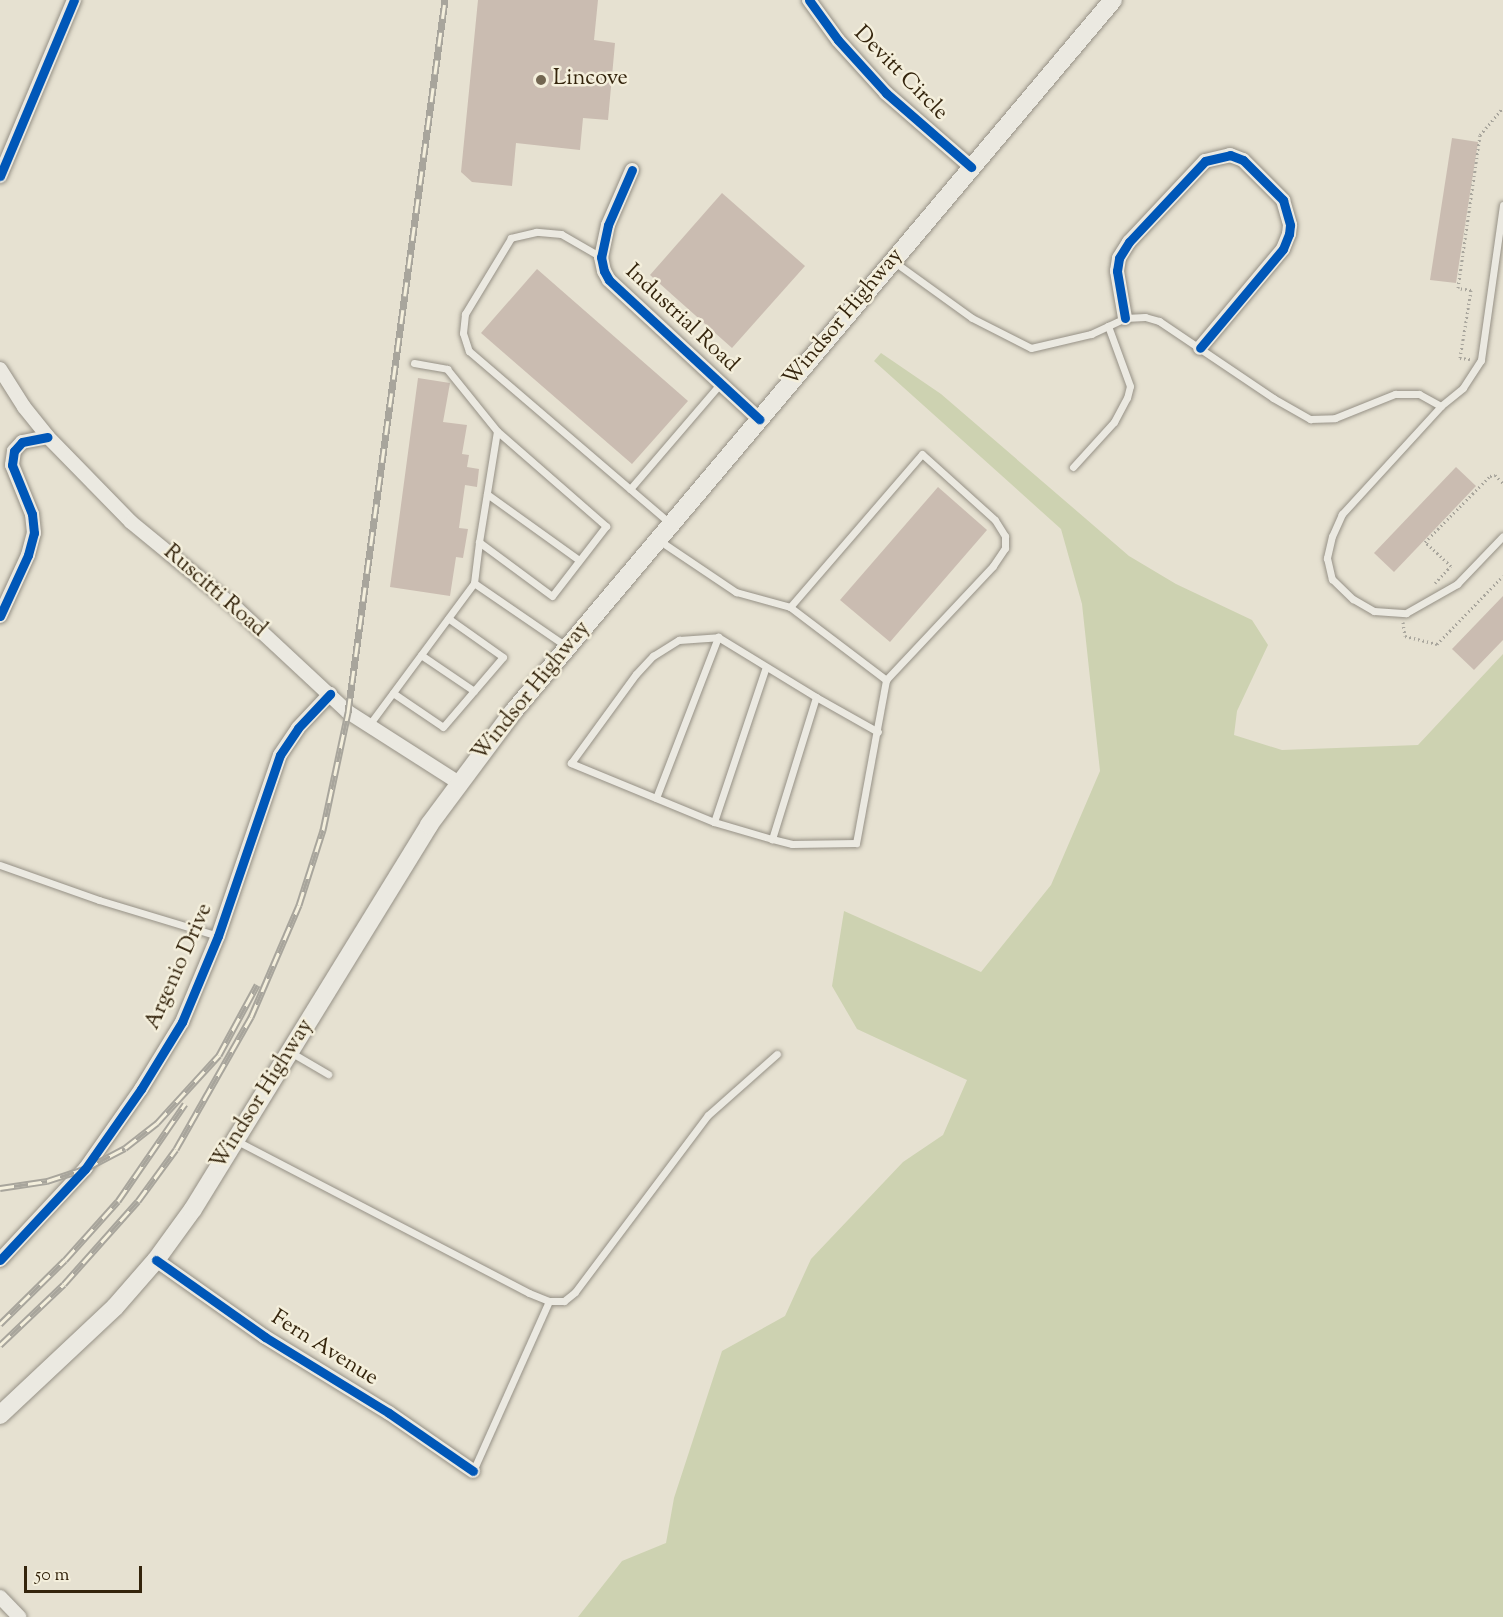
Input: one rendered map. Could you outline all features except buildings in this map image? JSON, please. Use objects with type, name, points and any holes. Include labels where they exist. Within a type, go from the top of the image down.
[{"type":"main road","name":"Windsor Highway","points":[[0,1415],[116,1307],[156,1260],[193,1209],[429,825],[459,783],[568,647],[759,418],[1113,0]]},
{"type":"street","points":[[0,176],[74,0]]},
{"type":"street","name":"Devitt Circle","points":[[810,0],[838,40],[886,93],[971,167]]},
{"type":"street","points":[[1125,318],[1117,271],[1119,258],[1129,242],[1205,161],[1230,155],[1243,160],[1284,200],[1289,234],[1283,249],[1200,348]]},
{"type":"street","name":"Industrial Road","points":[[632,170],[608,225],[601,257],[604,271],[609,280],[759,418]]},
{"type":"street","name":"Ruscitti Road","points":[[0,369],[24,407],[48,437],[130,522],[237,609],[348,712],[459,783]]},
{"type":"street","points":[[0,616],[28,555],[34,533],[32,514],[12,465],[14,451],[22,442],[48,437]]},
{"type":"street","name":"Argenio Drive","points":[[0,1260],[85,1169],[141,1089],[182,1022],[218,936],[280,754],[298,728],[330,694]]},
{"type":"street","name":"Fern Avenue","points":[[156,1260],[265,1336],[389,1413],[473,1471]]},
{"type":"street","points":[[0,1597],[19,1617]]},
{"type":"lane","points":[[1503,205],[1480,363],[1463,388],[1441,406],[1342,514],[1332,537],[1327,558],[1332,579],[1353,599],[1374,611],[1402,612],[1457,584],[1503,536]]},
{"type":"lane","points":[[601,257],[561,234],[536,232],[511,238],[465,314],[464,333],[469,351],[671,524]]},
{"type":"lane","points":[[892,261],[972,318],[1031,348],[1091,334],[1125,318],[1135,316],[1159,321],[1273,398],[1310,419],[1335,418],[1395,394],[1419,394],[1441,406]]},
{"type":"lane","points":[[1073,467],[1114,422],[1127,398],[1130,386],[1108,326]]},
{"type":"lane","points":[[414,363],[447,369],[497,431],[606,526],[552,596],[479,543]]},
{"type":"lane","points":[[630,489],[721,383]]},
{"type":"lane","points":[[369,725],[474,583],[497,431]]},
{"type":"lane","points":[[790,607],[922,454],[995,520],[1005,536],[1005,548],[993,566],[886,680],[878,732],[855,843],[792,844],[772,839],[714,822],[572,763],[636,674],[653,656],[679,640],[718,637],[878,732]]},
{"type":"lane","points":[[487,494],[579,560]]},
{"type":"lane","points":[[658,539],[736,592],[790,607],[886,680]]},
{"type":"lane","points":[[474,583],[568,647]]},
{"type":"lane","points":[[393,693],[443,727],[503,657],[448,618]]},
{"type":"lane","points":[[656,798],[718,637]]},
{"type":"lane","points":[[421,655],[474,691]]},
{"type":"lane","points":[[714,822],[766,667]]},
{"type":"lane","points":[[772,839],[816,697]]},
{"type":"lane","points":[[0,865],[99,900],[218,936]]},
{"type":"lane","points":[[290,1052],[328,1074]]},
{"type":"lane","points":[[235,1140],[509,1283],[549,1301],[564,1301],[575,1292],[708,1115],[777,1053]]},
{"type":"lane","points":[[473,1471],[549,1301]]},
{"type":"path","points":[[1480,363],[1460,358],[1472,290],[1458,288],[1480,135],[1503,108]]},
{"type":"path","points":[[1431,587],[1451,566],[1425,542],[1490,476],[1495,475],[1503,483]]},
{"type":"path","points":[[1402,612],[1405,636],[1437,644],[1503,576]]},
{"type":"green space","points":[[881,353],[941,394],[1129,556],[1176,584],[1252,620],[1268,645],[1237,711],[1234,735],[1282,750],[1418,745],[1503,654],[1503,1617],[578,1617],[622,1561],[666,1543],[674,1498],[722,1351],[785,1316],[811,1259],[903,1162],[943,1135],[967,1080],[857,1029],[832,986],[844,911],[981,972],[1051,885],[1100,771],[1082,604],[1061,529],[874,361]]},
{"type":"railway","points":[[0,1345],[64,1284],[138,1201],[176,1149],[251,1017],[299,905],[323,830],[348,712],[445,0]]},
{"type":"railway","points":[[0,1188],[47,1181],[85,1169],[125,1148],[157,1123],[219,1055],[257,985]]},
{"type":"railway","points":[[0,1324],[65,1260],[118,1201],[185,1104]]},
{"type":"cycle path","points":[[0,176],[74,0]]},
{"type":"cycle path","points":[[809,0],[838,40],[886,93],[971,167]]},
{"type":"cycle path","points":[[1125,318],[1117,271],[1119,258],[1129,242],[1205,161],[1230,155],[1243,160],[1283,200],[1290,225],[1289,234],[1283,249],[1200,348]]},
{"type":"cycle path","points":[[632,170],[608,225],[601,257],[604,271],[609,280],[759,419]]},
{"type":"cycle path","points":[[0,616],[28,555],[34,533],[32,514],[12,465],[14,451],[22,442],[48,437]]},
{"type":"cycle path","points":[[0,1260],[85,1169],[141,1089],[182,1022],[218,936],[280,755],[298,728],[330,694]]},
{"type":"cycle path","points":[[156,1260],[265,1337],[389,1413],[473,1471]]},
{"type":"place","name":"Lincove","points":[[541,80]]}]
